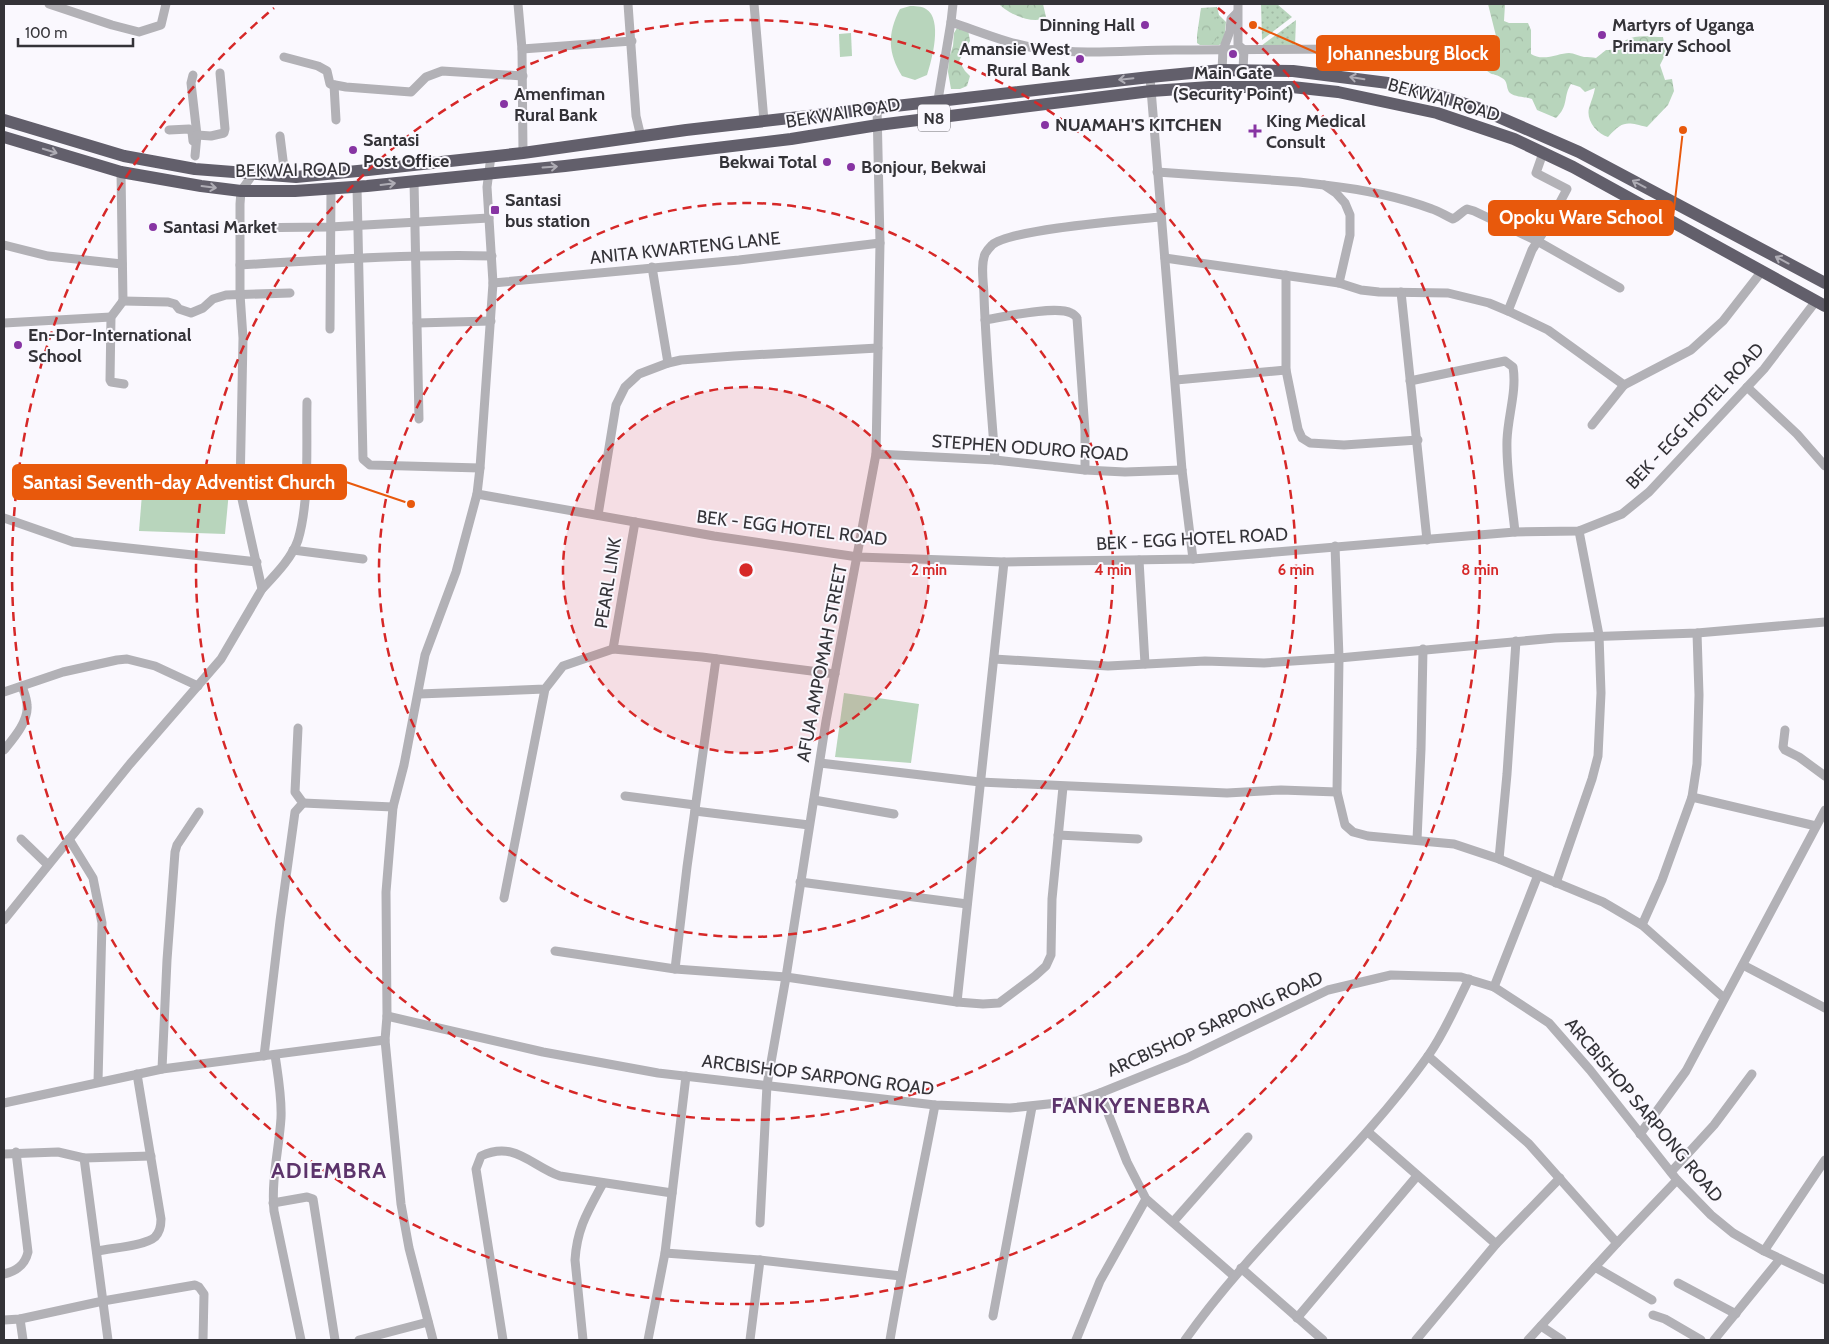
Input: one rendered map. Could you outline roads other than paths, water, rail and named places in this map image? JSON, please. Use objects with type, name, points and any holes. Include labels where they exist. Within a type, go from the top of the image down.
[{"type":"highway","name":"BEKWAI ROAD","points":[[4,120],[124,156],[195,162],[253,174],[296,177],[523,153],[568,145],[686,130],[1150,77],[1243,69],[1293,71],[1388,83],[1478,108],[1579,152],[1825,283]]},
{"type":"highway","name":"BEKWAI ROAD","points":[[4,137],[121,172],[241,191],[295,191],[357,187],[688,151],[791,139],[878,125],[1151,92],[1210,87],[1272,86],[1338,92],[1437,113],[1514,139],[1574,167],[1821,304]]},
{"type":"highway","points":[[686,130],[688,151]]},
{"type":"highway","points":[[1744,261],[1752,244]]},
{"type":"street","points":[[49,4],[139,32],[161,25],[166,4]]},
{"type":"street","points":[[518,4],[523,76],[523,153]]},
{"type":"street","points":[[628,4],[636,116],[641,137]]},
{"type":"street","points":[[754,4],[764,121]]},
{"type":"street","points":[[938,100],[953,4]]},
{"type":"street","points":[[1222,70],[1223,50],[1230,31],[1231,19],[1238,8]]},
{"type":"street","points":[[1238,8],[1238,45],[1244,50]]},
{"type":"street","points":[[951,22],[1017,43],[1041,49],[1060,51],[1388,48]]},
{"type":"street","points":[[522,49],[632,41]]},
{"type":"street","points":[[1243,69],[1244,50]]},
{"type":"street","points":[[284,57],[318,66],[327,72],[330,84],[346,88],[411,92],[426,77],[442,71],[523,76]]},
{"type":"street","points":[[197,135],[211,136],[224,133],[220,73]]},
{"type":"street","points":[[193,75],[191,84],[197,135],[195,162]]},
{"type":"street","points":[[1150,77],[1182,470],[1193,559]]},
{"type":"street","points":[[334,85],[336,120]]},
{"type":"street","name":"AFUA AMPOMAH STREET","points":[[760,1223],[767,1085],[835,674],[876,454],[880,243],[877,107]]},
{"type":"street","points":[[169,130],[189,129],[192,132],[195,162]]},
{"type":"street","points":[[280,136],[285,176]]},
{"type":"street","points":[[1508,311],[1532,250],[1539,242],[1567,189],[1536,173],[1543,153]]},
{"type":"street","points":[[433,1340],[409,1248],[401,1204],[385,1040],[387,1016],[386,892],[393,807],[404,766],[425,654],[456,572],[477,494],[493,283],[488,173],[491,156]]},
{"type":"street","points":[[121,172],[123,300],[111,317],[110,380],[111,382],[124,384]]},
{"type":"street","points":[[1157,172],[1299,182],[1350,188],[1433,209],[1453,219],[1460,216],[1467,209],[1539,242],[1620,288]]},
{"type":"street","points":[[253,174],[241,191],[239,228],[243,338],[240,490],[262,590]]},
{"type":"street","points":[[414,181],[419,418]]},
{"type":"street","points":[[1324,185],[1336,193],[1345,203],[1350,215],[1350,235],[1339,283]]},
{"type":"street","points":[[357,187],[364,459],[370,465],[480,468]]},
{"type":"street","points":[[330,329],[331,189]]},
{"type":"street","points":[[995,460],[985,320],[983,265],[985,254],[993,244],[1007,238],[1065,227],[1160,217]]},
{"type":"street","points":[[239,228],[330,227],[489,218]]},
{"type":"street","name":"ANITA KWARTENG LANE","points":[[493,283],[739,260],[880,243]]},
{"type":"street","points":[[4,245],[48,256],[122,264]]},
{"type":"street","points":[[240,265],[331,259],[445,255],[492,256]]},
{"type":"street","points":[[1165,258],[1339,283],[1361,290],[1448,293],[1489,303],[1548,330],[1624,385]]},
{"type":"street","points":[[652,267],[668,363]]},
{"type":"street","points":[[1592,425],[1624,385],[1691,350],[1723,322],[1762,271]]},
{"type":"street","points":[[1286,275],[1286,370],[1298,429],[1302,438],[1310,443],[1344,445],[1418,440]]},
{"type":"street","points":[[1401,292],[1427,540]]},
{"type":"street","points":[[123,300],[168,302],[191,312],[203,308],[213,299],[226,295],[290,293]]},
{"type":"street","name":"BEK - EGG HOTEL ROAD","points":[[477,494],[714,536],[858,557],[1004,562],[1193,559],[1515,532],[1579,532],[1622,514],[1649,492],[1821,304]]},
{"type":"street","points":[[985,320],[1030,312],[1063,310],[1072,313],[1077,318],[1085,470]]},
{"type":"street","points":[[4,323],[111,317]]},
{"type":"street","points":[[417,323],[491,321]]},
{"type":"street","points":[[598,515],[616,405],[625,387],[639,374],[668,363],[734,356],[878,348]]},
{"type":"street","points":[[1410,382],[1505,361],[1513,367],[1515,380],[1509,414],[1507,441],[1515,532]]},
{"type":"street","points":[[1176,380],[1286,370]]},
{"type":"street","points":[[1747,387],[1797,434],[1825,466]]},
{"type":"street","points":[[4,920],[130,764],[220,659],[262,590],[293,550],[298,541],[305,504],[307,402]]},
{"type":"street","name":"STEPHEN ODURO ROAD","points":[[876,454],[995,460],[1085,470],[1124,472],[1182,470]]},
{"type":"street","points":[[4,518],[73,542],[257,562]]},
{"type":"street","name":"PEARL LINK","points":[[613,650],[635,522]]},
{"type":"street","points":[[1556,883],[1592,779],[1598,756],[1601,693],[1599,635],[1579,532]]},
{"type":"street","points":[[1334,546],[1339,658],[1337,792],[1345,825],[1353,832],[1368,836],[1454,844],[1499,859],[1603,902],[1642,925],[1724,998]]},
{"type":"street","points":[[293,550],[363,559]]},
{"type":"street","points":[[1139,560],[1145,664]]},
{"type":"street","points":[[957,1002],[1004,562]]},
{"type":"street","points":[[994,659],[1098,666],[1205,661],[1264,663],[1339,658],[1516,641],[1599,635],[1697,632],[1825,622]]},
{"type":"street","points":[[1642,925],[1662,880],[1689,810],[1692,797],[1697,764],[1699,695],[1697,632]]},
{"type":"street","points":[[1499,859],[1516,641]]},
{"type":"street","points":[[1417,840],[1423,649]]},
{"type":"street","points":[[504,898],[545,689],[563,666],[613,650],[716,658],[835,674]]},
{"type":"street","points":[[675,969],[716,658]]},
{"type":"street","points":[[4,692],[63,672],[127,659],[155,666],[198,686]]},
{"type":"street","points":[[4,750],[13,740],[26,716],[27,704],[22,686]]},
{"type":"street","points":[[419,694],[545,689]]},
{"type":"street","points":[[298,728],[295,792],[303,803]]},
{"type":"street","points":[[1785,730],[1783,747],[1785,750],[1799,757],[1825,776]]},
{"type":"street","points":[[820,762],[980,782],[1063,787],[1227,793],[1281,790],[1337,792]]},
{"type":"street","points":[[554,951],[675,969],[786,977],[957,1002],[983,1004],[999,1002],[1035,976],[1046,966],[1051,955],[1052,899],[1063,787]]},
{"type":"street","points":[[624,796],[809,825]]},
{"type":"street","points":[[1692,797],[1816,826]]},
{"type":"street","points":[[814,800],[894,814]]},
{"type":"street","points":[[303,803],[393,807]]},
{"type":"street","points":[[264,1056],[280,921],[296,812],[303,803]]},
{"type":"street","points":[[1640,1134],[1686,1071],[1825,810]]},
{"type":"street","points":[[162,1069],[167,960],[175,852],[177,845],[199,812]]},
{"type":"street","points":[[1058,835],[1138,839]]},
{"type":"street","points":[[21,839],[48,865]]},
{"type":"street","points":[[69,839],[93,878],[102,923],[98,1082]]},
{"type":"street","points":[[1494,987],[1538,875]]},
{"type":"street","points":[[800,882],[967,904]]},
{"type":"street","points":[[1743,965],[1824,1005]]},
{"type":"street","name":"ARCBISHOP SARPONG ROAD","points":[[387,1016],[543,1052],[686,1076],[934,1105],[1010,1108],[1076,1101],[1100,1093],[1187,1058],[1328,990],[1391,975],[1469,979],[1494,987],[1549,1023],[1584,1062],[1677,1180],[1711,1215],[1733,1233],[1764,1251],[1825,1280]]},
{"type":"street","points":[[1185,1340],[1234,1276],[1368,1132],[1428,1056],[1469,979]]},
{"type":"street","points":[[4,1103],[162,1069],[385,1040]]},
{"type":"street","points":[[275,1055],[281,1100],[281,1117],[273,1203],[301,1340]]},
{"type":"street","points":[[1428,1056],[1522,1138],[1560,1178],[1616,1243]]},
{"type":"street","points":[[98,1251],[145,1242],[157,1235],[160,1226],[161,1219],[137,1074]]},
{"type":"street","points":[[1671,1172],[1714,1125],[1752,1074]]},
{"type":"street","points":[[648,1340],[665,1253],[686,1076]]},
{"type":"street","points":[[1100,1093],[1127,1162],[1146,1199],[1234,1276]]},
{"type":"street","points":[[890,1340],[900,1276],[934,1105]]},
{"type":"street","points":[[993,1316],[1032,1107]]},
{"type":"street","points":[[1368,1132],[1496,1244]]},
{"type":"street","points":[[1173,1222],[1248,1137]]},
{"type":"street","points":[[503,1340],[476,1169],[478,1160],[484,1154],[503,1151],[516,1152],[560,1176],[672,1193]]},
{"type":"street","points":[[4,1154],[16,1152],[58,1152],[84,1158],[151,1156]]},
{"type":"street","points":[[4,1274],[18,1269],[26,1260],[28,1252],[16,1152]]},
{"type":"street","points":[[84,1158],[98,1251],[108,1340]]},
{"type":"street","points":[[1764,1251],[1825,1160]]},
{"type":"street","points":[[1297,1318],[1417,1176]]},
{"type":"street","points":[[1416,1340],[1496,1244],[1560,1178]]},
{"type":"street","points":[[1528,1340],[1616,1243],[1677,1180]]},
{"type":"street","points":[[583,1340],[575,1260],[576,1247],[583,1219],[603,1183]]},
{"type":"street","points":[[273,1203],[307,1197],[314,1199],[335,1340]]},
{"type":"street","points":[[1076,1340],[1100,1280],[1146,1199]]},
{"type":"street","points":[[665,1253],[760,1260],[900,1276]]},
{"type":"street","points":[[1714,1340],[1780,1259]]},
{"type":"street","points":[[750,1340],[760,1260]]},
{"type":"street","points":[[1594,1267],[1652,1300]]},
{"type":"street","points":[[1241,1268],[1323,1340]]},
{"type":"street","points":[[1678,1283],[1736,1314]]},
{"type":"street","points":[[4,1320],[20,1319],[191,1285],[199,1287],[204,1294],[203,1340]]},
{"type":"street","points":[[1653,1315],[1701,1340]]},
{"type":"street","points":[[20,1319],[23,1340]]},
{"type":"street","points":[[358,1340],[382,1337],[428,1322]]},
{"type":"street","points":[[1540,1326],[1562,1340]]},
{"type":"place","name":"Dinning Hall","points":[[1145,25]]},
{"type":"place","name":"Johannesburg Block","points":[[1253,25]]},
{"type":"place","name":"Martyrs of Uganga Primary School","points":[[1602,35]]},
{"type":"place","name":"Main Gate (Security Point)","points":[[1233,54]]},
{"type":"place","name":"Amansie West Rural Bank","points":[[1080,59]]},
{"type":"place","name":"Amenfiman Rural Bank","points":[[504,104]]},
{"type":"place","name":"NUAMAH'S KITCHEN","points":[[1045,125]]},
{"type":"place","name":"Opoku Ware School","points":[[1683,130]]},
{"type":"place","name":"King Medical Consult","points":[[1255,131]]},
{"type":"place","name":"Santasi Post Office","points":[[353,150]]},
{"type":"place","name":"Bekwai Total","points":[[827,162]]},
{"type":"place","name":"Bonjour, Bekwai","points":[[851,167]]},
{"type":"place","name":"Santasi bus station","points":[[495,210]]},
{"type":"place","name":"Santasi Market","points":[[153,227]]},
{"type":"place","name":"En-Dor-International School","points":[[18,345]]},
{"type":"place","name":"Santasi Seventh-day Adventist Church","points":[[411,504]]},
{"type":"district","name":"FANKYENEBRA","points":[[1131,1105]]},
{"type":"district","name":"ADIEMBRA","points":[[329,1170]]}]
